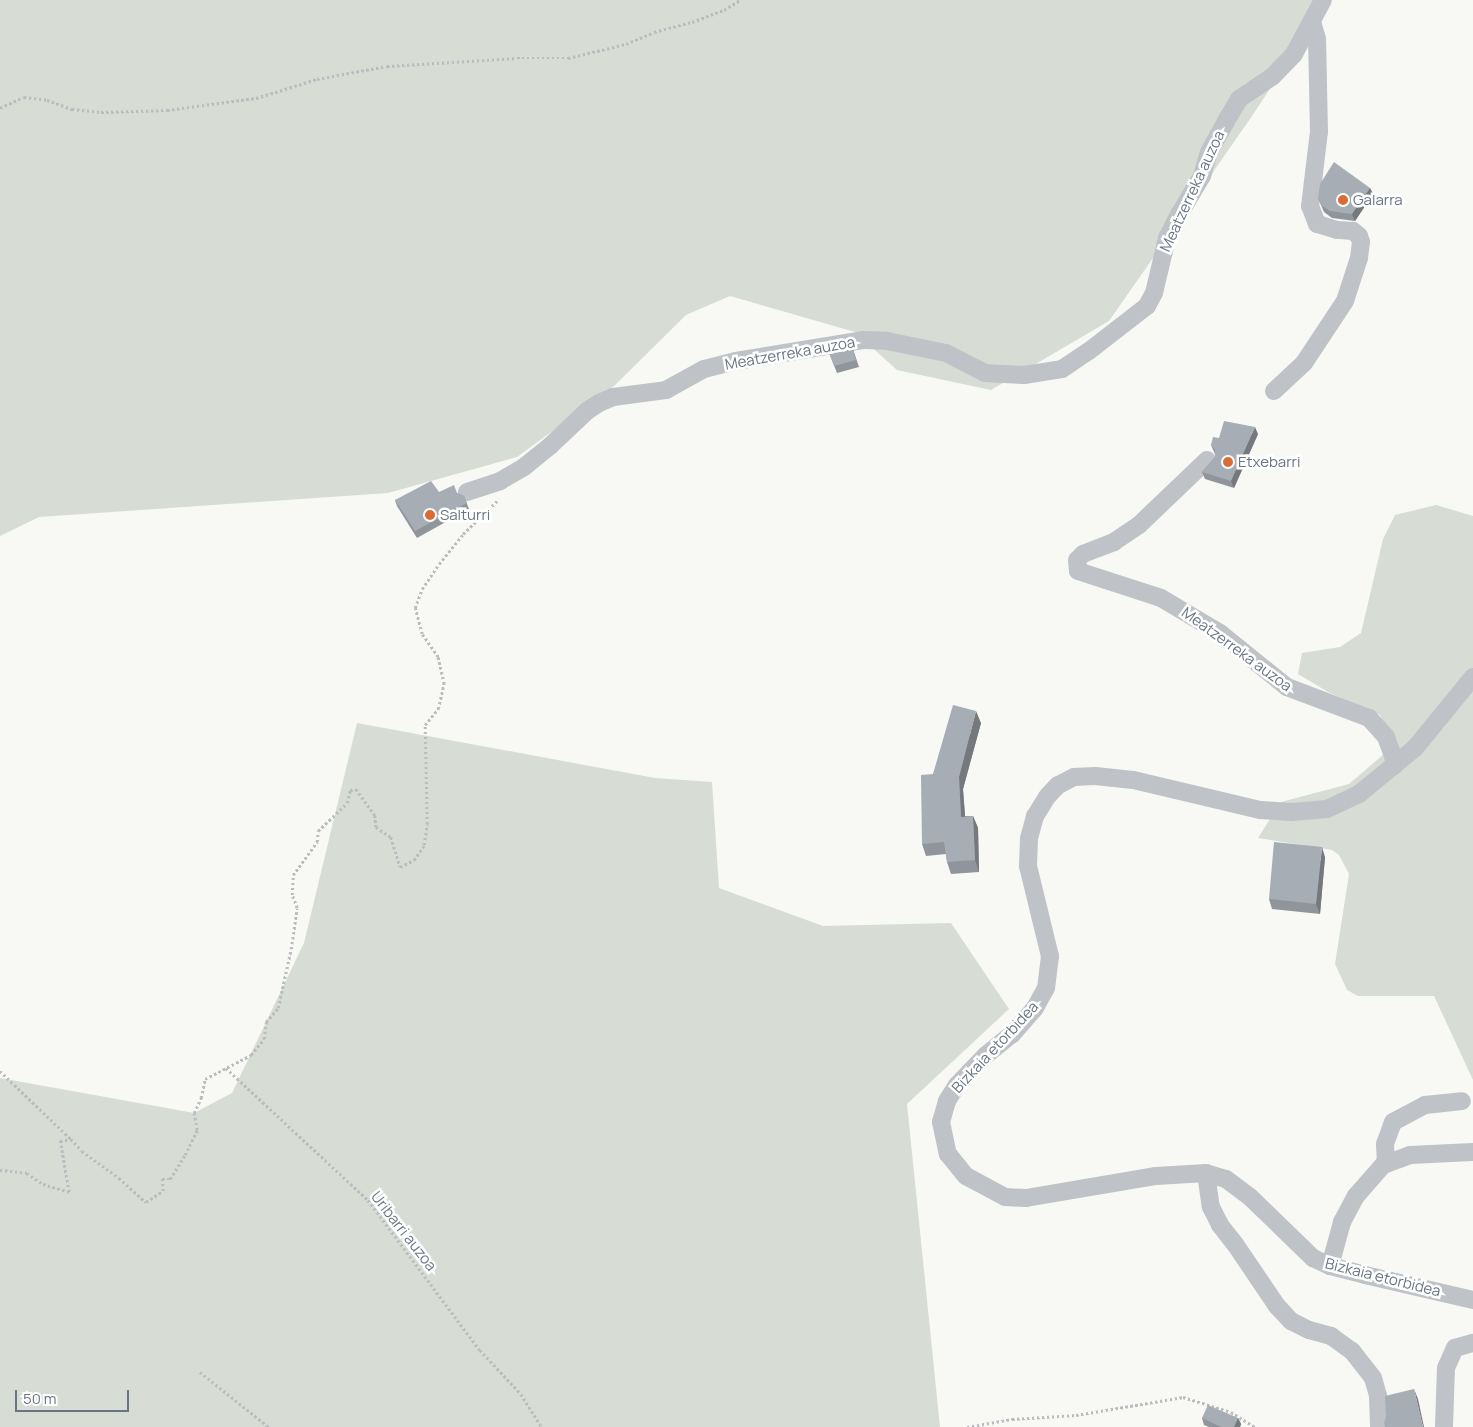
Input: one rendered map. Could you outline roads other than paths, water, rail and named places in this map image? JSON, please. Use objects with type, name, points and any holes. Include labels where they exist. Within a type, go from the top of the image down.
[{"type":"street","name":"Meatzerreka auzoa","points":[[467,492],[512,474],[552,446],[587,411],[599,403],[613,397],[666,390],[704,369],[736,361],[864,340],[887,341],[946,353],[985,373],[1024,375],[1062,368],[1089,351],[1147,306],[1154,293],[1167,238],[1202,176],[1210,152],[1226,120],[1239,99],[1283,66],[1312,22],[1323,0]]},
{"type":"street","points":[[1274,391],[1304,363],[1345,301],[1359,258],[1361,242],[1359,236],[1353,231],[1337,230],[1317,224],[1310,206],[1319,132],[1317,39],[1312,22]]},
{"type":"street","name":"Meatzerreka auzoa","points":[[1207,460],[1139,525],[1114,542],[1083,554],[1077,560],[1078,571],[1161,598],[1220,633],[1286,687],[1369,718],[1386,737],[1394,758],[1394,766]]},
{"type":"street","name":"Bizkaia etorbidea","points":[[1473,677],[1415,748],[1359,794],[1327,809],[1290,812],[1260,810],[1133,780],[1094,776],[1074,778],[1058,785],[1047,797],[1035,816],[1029,838],[1028,866],[1050,956],[1046,988],[1035,1008],[1012,1034],[986,1055],[957,1085],[946,1101],[941,1122],[948,1154],[966,1176],[1006,1197],[1026,1198],[1156,1176],[1206,1174],[1226,1179],[1250,1197],[1313,1258],[1330,1266],[1473,1300]]},
{"type":"street","points":[[1386,1164],[1385,1144],[1393,1122],[1425,1105],[1462,1101]]},
{"type":"street","points":[[1330,1266],[1342,1222],[1356,1196],[1386,1164],[1410,1155],[1473,1152]]},
{"type":"street","points":[[1206,1174],[1211,1207],[1220,1225],[1235,1244],[1276,1306],[1291,1321],[1309,1330],[1331,1336],[1352,1351],[1373,1378],[1378,1396],[1379,1427]]},
{"type":"street","points":[[1444,1427],[1446,1368],[1455,1348],[1473,1343]]},
{"type":"place","name":"Galarra","points":[[1343,200]]},
{"type":"place","name":"Etxebarri","points":[[1228,462]]},
{"type":"place","name":"Salturri","points":[[430,515]]}]
